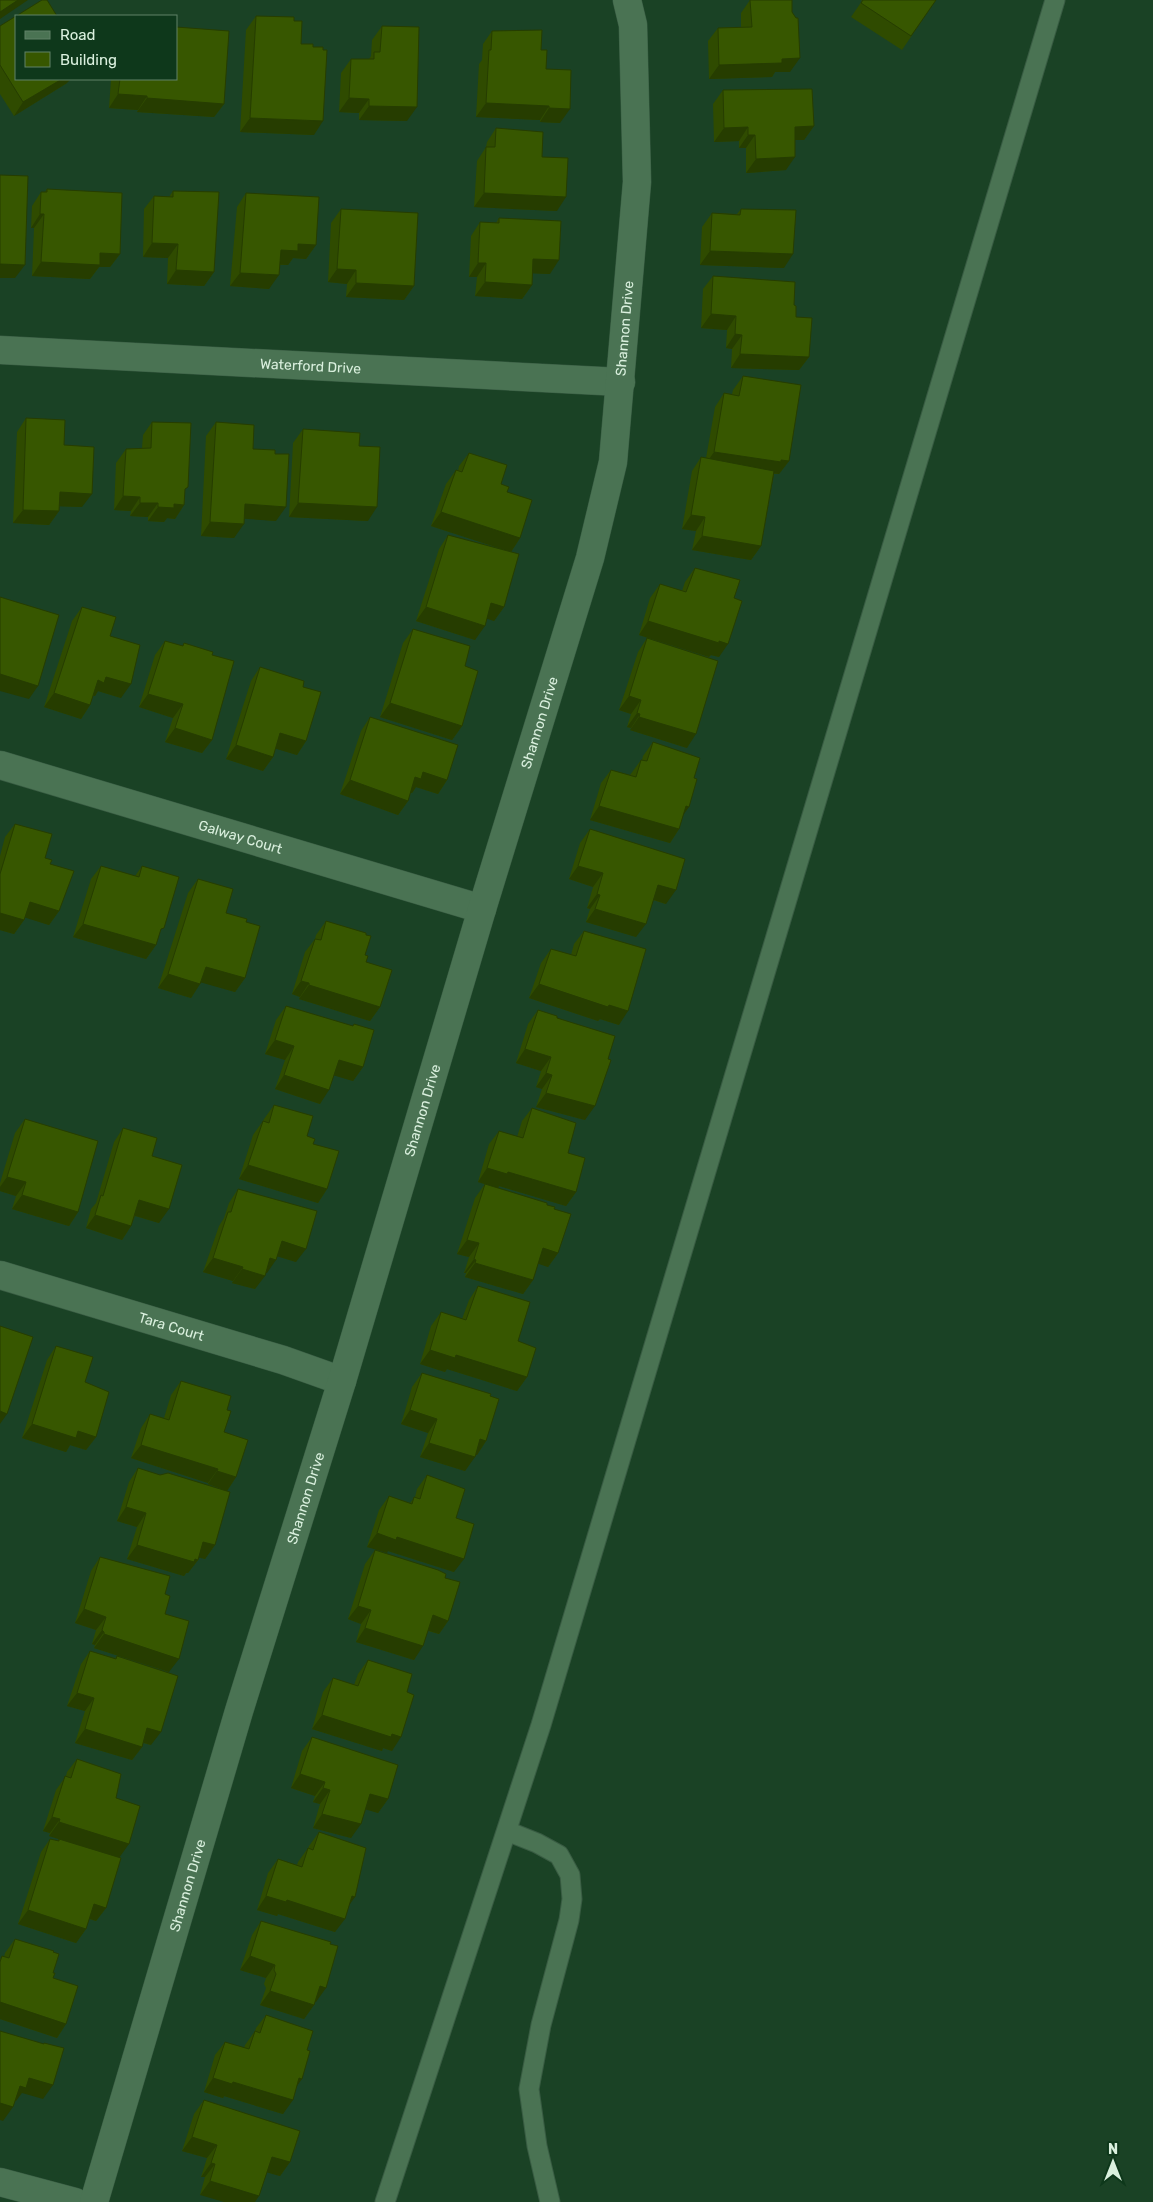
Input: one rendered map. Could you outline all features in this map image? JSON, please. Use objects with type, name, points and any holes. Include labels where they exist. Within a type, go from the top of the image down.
[{"type":"street","name":"Shannon Drive","points":[[94,2202],[240,1711],[342,1381],[482,909],[590,558],[613,462],[637,182],[633,25],[627,0]]},
{"type":"street","name":"Waterford Drive","points":[[0,350],[621,382]]},
{"type":"street","name":"Galway Court","points":[[0,765],[482,909]]},
{"type":"street","name":"Tara Court","points":[[0,1275],[283,1360],[342,1381]]},
{"type":"street","points":[[0,2182],[75,2202]]},
{"type":"lane","points":[[385,2202],[508,1831],[1054,0]]},
{"type":"lane","points":[[508,1831],[559,1855],[570,1875],[572,1899],[569,1920],[540,2026],[529,2089],[537,2146],[550,2202]]},
{"type":"building","points":[[0,0],[18,0],[0,12]]},
{"type":"building","points":[[42,0],[47,0],[56,15],[18,15]]},
{"type":"building","points":[[750,0],[792,0],[792,12],[798,18],[800,58],[782,59],[782,63],[719,65],[718,28],[752,27]]},
{"type":"building","points":[[863,0],[936,0],[911,36],[861,3]]},
{"type":"building","points":[[256,16],[294,17],[294,21],[302,21],[301,44],[313,44],[313,47],[323,47],[323,50],[327,50],[323,121],[250,118]]},
{"type":"building","points":[[15,17],[15,80],[60,80],[23,102],[0,65],[0,26]]},
{"type":"building","points":[[382,26],[419,27],[417,107],[369,106],[369,99],[349,98],[351,59],[374,59],[374,52],[380,52]]},
{"type":"building","points":[[178,27],[229,31],[224,104],[118,94],[120,80],[178,80]]},
{"type":"building","points":[[542,30],[541,50],[547,50],[546,69],[571,70],[570,109],[486,103],[492,31]]},
{"type":"building","points":[[812,89],[814,126],[795,127],[795,157],[756,159],[755,135],[748,135],[748,127],[724,128],[723,90]]},
{"type":"building","points":[[496,128],[543,132],[542,157],[568,158],[566,197],[484,193],[486,147],[495,147]]},
{"type":"building","points":[[0,175],[28,176],[25,265],[0,264]]},
{"type":"building","points":[[47,189],[122,193],[120,254],[100,253],[100,265],[41,262],[44,214],[40,214],[41,192],[47,192]]},
{"type":"building","points":[[173,191],[219,192],[214,272],[176,270],[178,244],[152,243],[154,196],[173,197]]},
{"type":"building","points":[[246,193],[319,197],[316,245],[298,244],[298,251],[281,250],[279,275],[240,273]]},
{"type":"building","points":[[341,209],[418,213],[414,286],[356,283],[356,270],[337,269]]},
{"type":"building","points":[[741,209],[796,210],[793,254],[710,251],[712,213],[740,215]]},
{"type":"building","points":[[499,218],[561,221],[559,260],[533,259],[532,285],[485,282],[486,263],[478,263],[480,222],[499,223]]},
{"type":"building","points":[[713,276],[795,282],[794,305],[796,306],[796,317],[812,318],[809,357],[740,354],[742,335],[735,334],[736,316],[711,314]]},
{"type":"building","points":[[743,376],[801,385],[789,461],[781,460],[781,462],[714,452],[724,393],[739,396]]},
{"type":"building","points":[[26,418],[65,420],[64,445],[94,447],[92,494],[60,492],[59,511],[23,510]]},
{"type":"building","points":[[152,422],[191,423],[188,487],[185,489],[184,505],[174,504],[174,508],[158,507],[158,503],[140,503],[140,497],[123,496],[126,449],[151,448]]},
{"type":"building","points":[[216,422],[254,425],[253,449],[275,450],[275,454],[289,454],[286,507],[245,504],[244,524],[210,522]]},
{"type":"building","points":[[303,429],[360,433],[359,446],[380,447],[377,507],[298,503]]},
{"type":"building","points":[[469,453],[507,465],[501,484],[509,487],[507,492],[532,500],[520,538],[441,512],[456,470],[462,472]]},
{"type":"building","points":[[701,457],[774,471],[761,546],[702,536],[705,517],[691,515]]},
{"type":"building","points":[[448,535],[519,554],[504,607],[491,603],[485,626],[426,607]]},
{"type":"building","points":[[695,568],[740,580],[734,598],[742,601],[728,644],[719,641],[719,643],[648,621],[660,584],[686,592]]},
{"type":"building","points":[[0,597],[59,615],[38,686],[0,674]]},
{"type":"building","points":[[82,607],[116,617],[110,636],[140,645],[131,684],[106,677],[104,683],[98,680],[90,705],[54,693]]},
{"type":"building","points":[[413,629],[470,646],[465,666],[478,671],[462,726],[390,703]]},
{"type":"building","points":[[647,638],[718,661],[696,734],[639,717],[640,714],[637,713],[641,700],[629,696]]},
{"type":"building","points":[[165,641],[183,646],[184,643],[213,652],[212,655],[234,661],[212,740],[175,728],[183,704],[148,694]]},
{"type":"building","points":[[260,667],[304,681],[303,687],[321,692],[306,741],[280,733],[273,757],[236,745]]},
{"type":"building","points":[[370,717],[458,745],[447,780],[423,772],[421,779],[415,777],[408,801],[350,780]]},
{"type":"building","points":[[653,742],[700,758],[694,778],[697,779],[689,807],[686,806],[679,829],[599,806],[611,770],[636,777],[641,760],[647,761]]},
{"type":"building","points":[[15,824],[52,834],[45,858],[52,860],[50,864],[74,871],[59,911],[30,902],[24,920],[0,913],[0,874]]},
{"type":"building","points":[[590,829],[685,859],[676,890],[658,885],[646,924],[595,909],[600,895],[597,894],[603,873],[578,866]]},
{"type":"building","points":[[101,866],[139,877],[142,866],[179,877],[164,928],[161,929],[156,945],[83,924]]},
{"type":"building","points":[[198,879],[233,889],[226,913],[247,919],[246,922],[260,926],[245,978],[206,967],[200,984],[168,974]]},
{"type":"building","points":[[326,921],[371,936],[365,955],[368,956],[366,962],[392,970],[380,1007],[301,981],[315,939],[321,940]]},
{"type":"building","points":[[584,931],[646,949],[628,1011],[609,1005],[608,1007],[539,984],[551,949],[576,956]]},
{"type":"building","points":[[286,1006],[353,1026],[354,1024],[374,1030],[363,1067],[339,1060],[329,1090],[284,1075],[294,1046],[275,1040]]},
{"type":"building","points":[[538,1010],[557,1016],[557,1018],[615,1036],[608,1059],[611,1060],[595,1106],[546,1093],[552,1075],[546,1073],[551,1057],[525,1049]]},
{"type":"building","points":[[274,1105],[313,1116],[307,1136],[315,1139],[313,1144],[339,1151],[327,1189],[248,1165],[263,1121],[269,1123]]},
{"type":"building","points":[[532,1108],[576,1123],[568,1153],[585,1158],[576,1192],[508,1172],[507,1174],[487,1168],[499,1131],[523,1138]]},
{"type":"building","points":[[25,1119],[98,1141],[78,1212],[22,1195],[26,1182],[7,1177]]},
{"type":"building","points":[[123,1128],[157,1138],[152,1156],[182,1165],[169,1209],[139,1200],[131,1226],[95,1215],[101,1195],[103,1196]]},
{"type":"building","points":[[485,1184],[547,1203],[547,1205],[555,1207],[554,1209],[571,1214],[558,1253],[543,1248],[533,1280],[475,1263],[476,1260],[474,1259],[479,1243],[467,1240]]},
{"type":"building","points":[[238,1189],[317,1211],[306,1249],[282,1241],[276,1260],[270,1258],[265,1276],[213,1258],[228,1212],[231,1212]]},
{"type":"building","points":[[478,1286],[530,1302],[518,1341],[536,1348],[527,1377],[456,1355],[455,1358],[430,1350],[441,1312],[466,1320]]},
{"type":"building","points":[[0,1326],[33,1337],[7,1414],[0,1411]]},
{"type":"building","points":[[56,1346],[93,1357],[85,1382],[109,1392],[96,1437],[78,1431],[76,1438],[32,1424]]},
{"type":"building","points":[[422,1373],[491,1394],[490,1396],[499,1399],[486,1441],[480,1439],[475,1457],[429,1443],[437,1419],[410,1410]]},
{"type":"building","points":[[181,1381],[231,1396],[227,1410],[231,1411],[224,1432],[248,1440],[236,1477],[217,1471],[218,1469],[141,1445],[150,1414],[169,1420]]},
{"type":"building","points":[[138,1468],[160,1475],[168,1473],[230,1492],[215,1545],[203,1542],[198,1560],[195,1559],[194,1562],[137,1545],[146,1513],[126,1507]]},
{"type":"building","points":[[427,1475],[465,1489],[456,1518],[474,1524],[464,1559],[397,1537],[396,1540],[377,1533],[389,1496],[412,1504],[414,1497],[420,1499]]},
{"type":"building","points":[[375,1550],[438,1570],[446,1574],[445,1578],[460,1582],[448,1621],[433,1615],[423,1646],[365,1628],[371,1610],[358,1606]]},
{"type":"building","points":[[100,1557],[170,1576],[165,1594],[170,1596],[165,1614],[189,1621],[179,1659],[104,1634],[102,1630],[106,1617],[84,1609]]},
{"type":"building","points":[[90,1651],[116,1659],[117,1656],[178,1676],[161,1732],[147,1728],[142,1747],[85,1729],[94,1698],[77,1693]]},
{"type":"building","points":[[368,1660],[412,1674],[407,1692],[414,1695],[401,1737],[392,1734],[391,1737],[322,1715],[333,1678],[358,1686]]},
{"type":"building","points":[[312,1737],[398,1765],[388,1799],[370,1794],[361,1824],[322,1814],[330,1790],[323,1788],[325,1782],[300,1774]]},
{"type":"building","points":[[77,1759],[121,1774],[116,1798],[140,1806],[129,1844],[59,1822],[60,1819],[52,1817],[65,1776],[71,1778]]},
{"type":"building","points":[[319,1832],[366,1848],[355,1897],[352,1896],[345,1919],[287,1900],[286,1902],[266,1896],[278,1859],[302,1867],[308,1848],[313,1850]]},
{"type":"building","points":[[50,1839],[59,1841],[59,1839],[121,1858],[106,1908],[94,1904],[86,1929],[28,1910]]},
{"type":"building","points":[[261,1921],[331,1942],[330,1944],[338,1946],[326,1988],[320,1986],[314,2005],[270,1991],[276,1974],[274,1970],[275,1965],[250,1956]]},
{"type":"building","points":[[15,1939],[59,1954],[53,1978],[78,1986],[66,2024],[0,2002],[0,1962],[2,1956],[9,1958]]},
{"type":"building","points":[[266,2015],[313,2031],[307,2050],[310,2051],[302,2079],[299,2078],[293,2100],[213,2078],[225,2042],[249,2049],[255,2031],[260,2033]]},
{"type":"building","points":[[0,2031],[64,2048],[53,2085],[29,2078],[26,2088],[20,2086],[13,2107],[0,2103]]},
{"type":"building","points":[[204,2100],[300,2131],[290,2162],[272,2157],[259,2196],[210,2181],[215,2164],[211,2163],[217,2145],[192,2137]]}]
